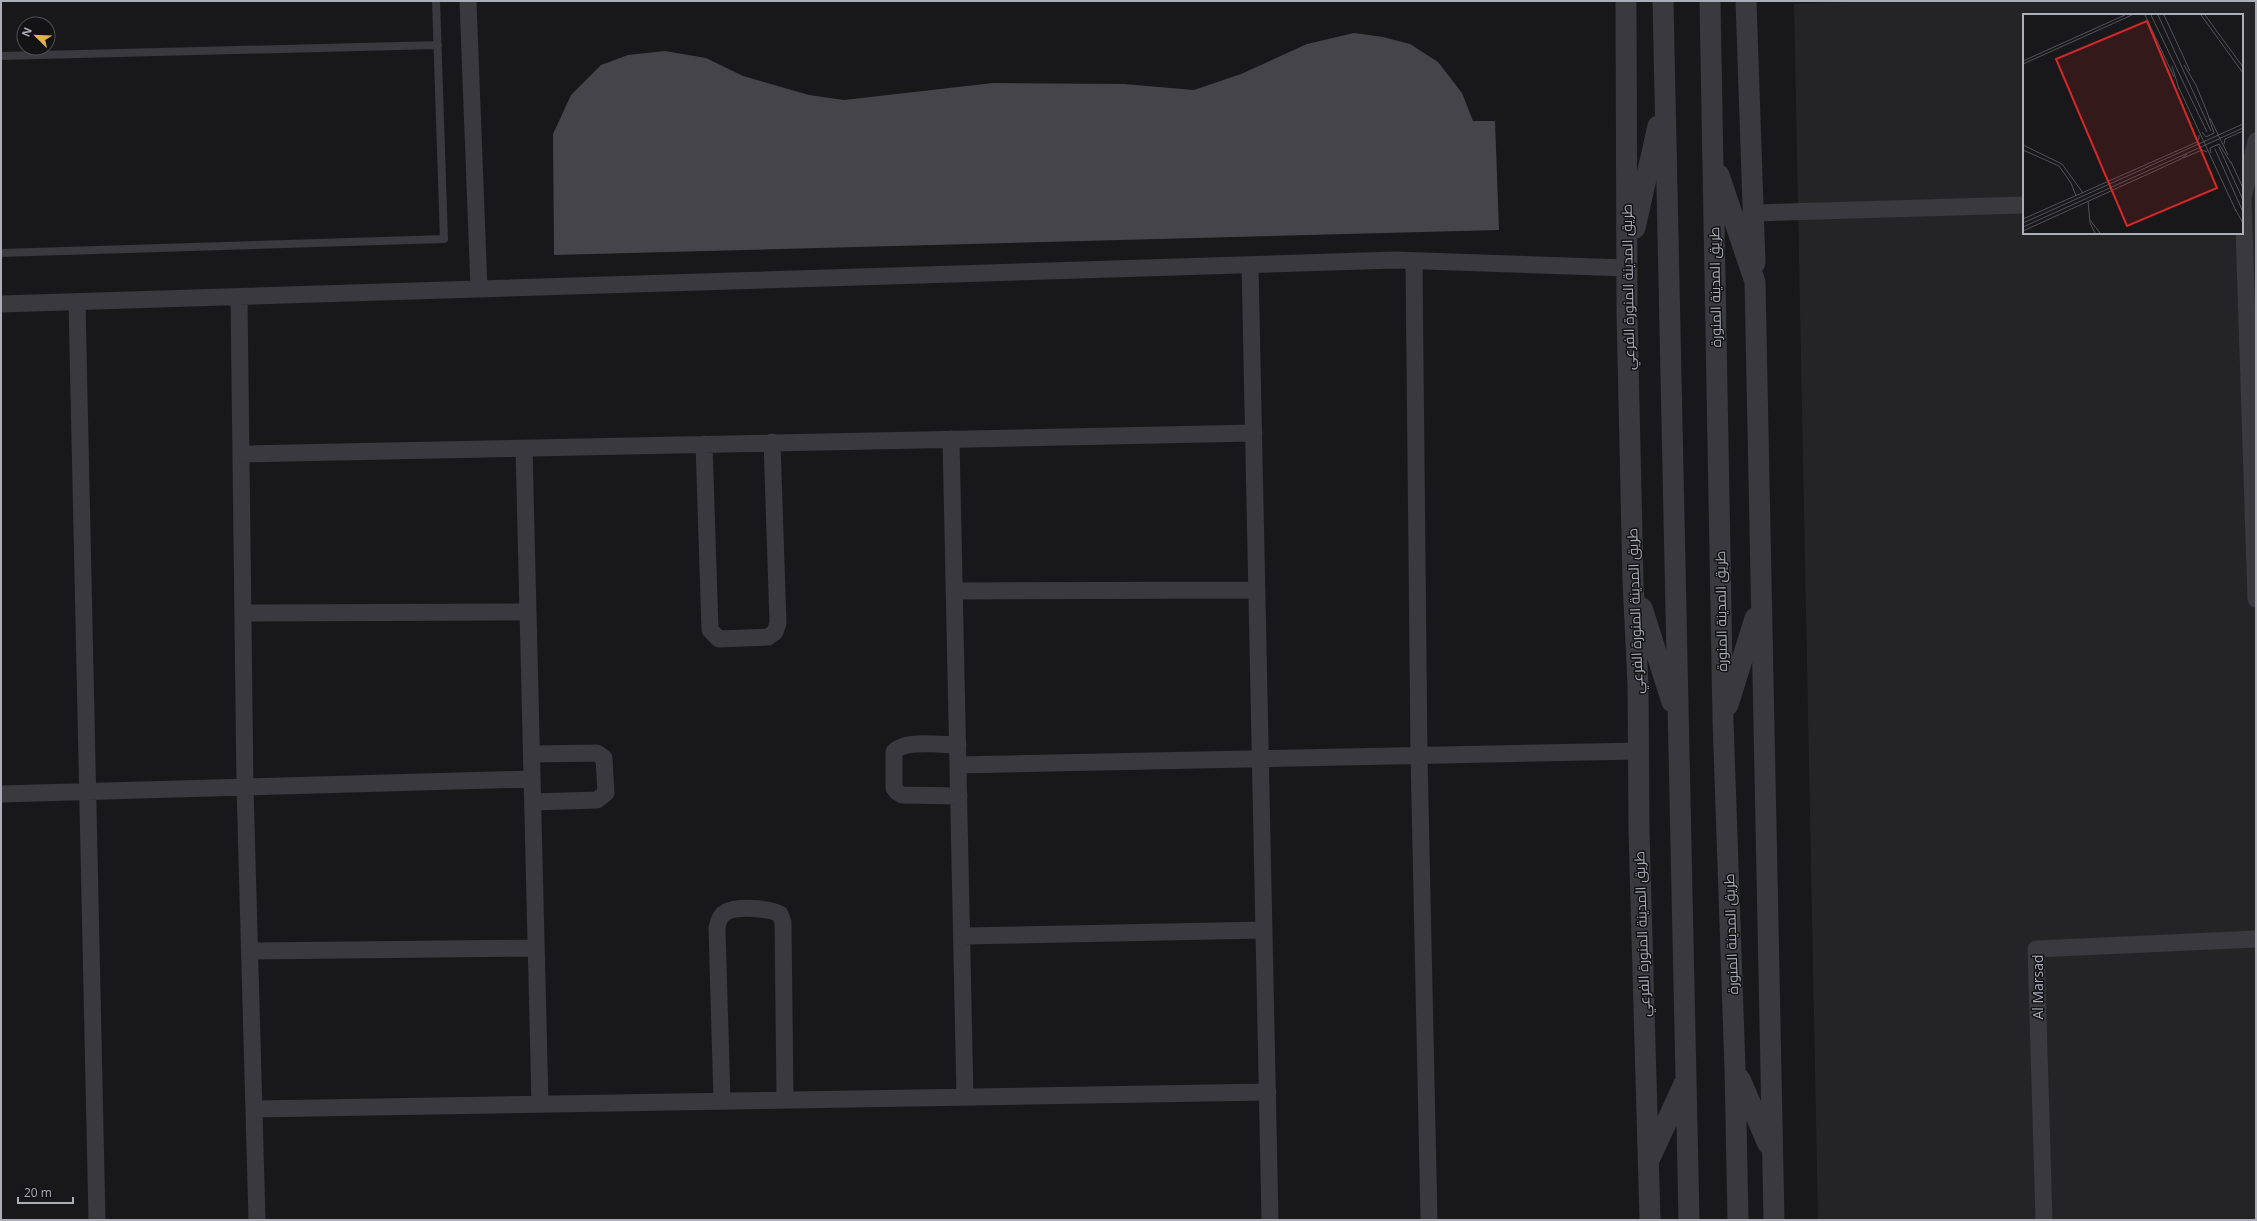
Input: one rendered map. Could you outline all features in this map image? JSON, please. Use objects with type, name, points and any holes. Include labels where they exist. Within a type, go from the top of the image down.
[{"type":"street","points":[[468,1],[479,290]]},
{"type":"street","name":"طريق المدينة المنورة الفرعي","points":[[1626,1],[1626,268],[1633,581],[1638,684],[1650,1220]]},
{"type":"street","points":[[1663,1],[1689,1220]]},
{"type":"street","name":"طريق المدينة المنورة","points":[[1710,1],[1723,720],[1736,1069],[1738,1220]]},
{"type":"street","points":[[1746,1],[1755,213],[1760,602],[1774,1220]]},
{"type":"street","points":[[1,304],[1394,260],[1414,262],[1626,268],[1665,94]]},
{"type":"street","points":[[2243,194],[2256,141]]},
{"type":"street","points":[[1713,156],[1755,282]]},
{"type":"street","points":[[1755,213],[2023,205]]},
{"type":"street","points":[[2243,226],[2256,599]]},
{"type":"street","points":[[1414,262],[1419,755],[1429,1220]]},
{"type":"street","points":[[1250,264],[1270,1220]]},
{"type":"street","points":[[239,297],[246,787],[257,1220]]},
{"type":"street","points":[[77,302],[97,1220]]},
{"type":"street","points":[[241,454],[1254,432]]},
{"type":"street","points":[[951,439],[966,1097]]},
{"type":"street","points":[[704,444],[710,630],[719,639],[768,637],[775,632],[778,623],[772,442]]},
{"type":"street","points":[[524,448],[540,1104]]},
{"type":"street","points":[[1633,581],[1679,726]]},
{"type":"street","points":[[954,591],[1257,590]]},
{"type":"street","points":[[1723,720],[1760,602]]},
{"type":"street","points":[[243,613],[528,612]]},
{"type":"street","points":[[958,745],[907,744],[897,748],[894,752],[894,788],[902,795],[959,796]]},
{"type":"street","points":[[958,765],[1639,750]]},
{"type":"street","points":[[532,754],[597,752],[604,758],[606,793],[598,800],[533,802]]},
{"type":"street","points":[[1,794],[532,779]]},
{"type":"street","points":[[722,1101],[717,928],[719,919],[725,912],[733,909],[771,909],[780,914],[783,922],[785,1100]]},
{"type":"street","points":[[962,936],[1264,930]]},
{"type":"street","name":"Al Marsad","points":[[2044,1220],[2036,949],[2256,939]]},
{"type":"street","points":[[250,951],[536,948]]},
{"type":"street","points":[[1736,1069],[1772,1154]]},
{"type":"street","points":[[1648,1162],[1686,1078]]},
{"type":"street","points":[[254,1109],[1268,1092]]},
{"type":"lane","points":[[1,253],[444,238],[436,1]]},
{"type":"lane","points":[[1,56],[438,45]]},
{"type":"shaded area","points":[[1877,1],[2256,1],[2256,1220],[1818,1220],[1794,4]]},
{"type":"building","points":[[1354,33],[1383,37],[1410,44],[1438,62],[1462,93],[1473,121],[1495,121],[1499,230],[554,255],[553,134],[571,95],[601,65],[628,55],[665,51],[706,58],[743,76],[809,95],[844,100],[993,83],[1124,84],[1194,90],[1241,74],[1307,44]]}]
